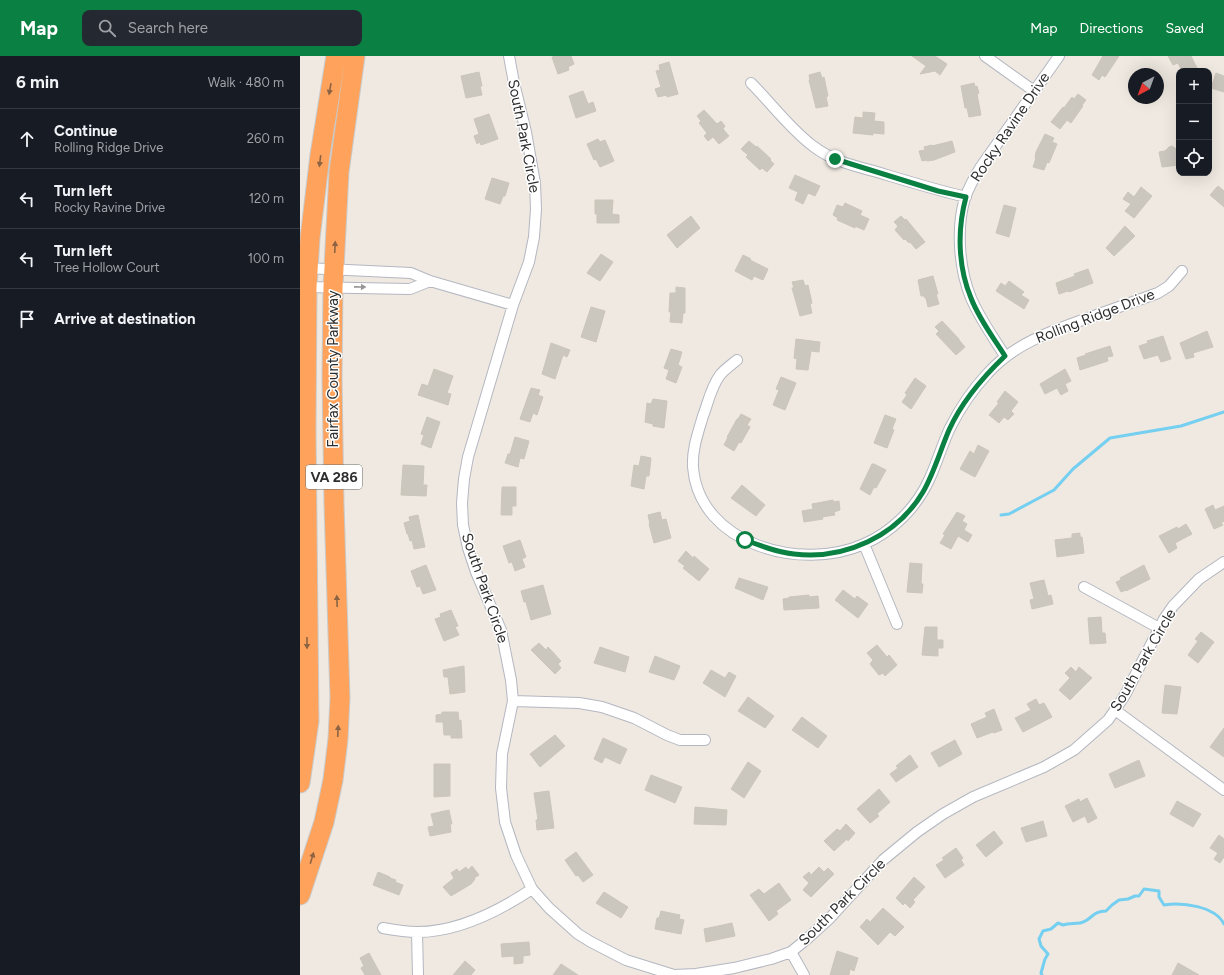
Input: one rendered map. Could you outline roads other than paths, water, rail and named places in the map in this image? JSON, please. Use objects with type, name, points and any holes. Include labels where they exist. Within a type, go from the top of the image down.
[{"type":"highway","name":"Fairfax County Parkway","points":[[300,783],[309,721],[304,268],[310,238],[320,155],[336,56]]},
{"type":"highway","name":"Fairfax County Parkway","points":[[300,895],[324,822],[333,780],[338,739],[340,698],[332,378],[334,278],[339,172],[355,56]]},
{"type":"street","name":"South Park Circle","points":[[509,56],[535,183],[536,209],[534,237],[529,262],[513,306],[468,458],[462,503],[463,525],[468,548],[476,572],[494,612],[500,630],[511,680],[513,701],[502,754],[501,788],[502,805],[512,845],[532,889],[565,923],[591,942],[626,960],[674,975],[696,974],[734,968],[791,952],[830,918],[883,860],[917,832],[973,797],[1044,768],[1084,742],[1108,720],[1116,710],[1159,628],[1173,606],[1199,579],[1224,562]]},
{"type":"street","points":[[985,56],[1034,90]]},
{"type":"street","name":"Rocky Ravine Drive","points":[[1005,356],[982,320],[966,285],[960,241],[962,215],[966,197],[980,168],[1059,56]]},
{"type":"street","points":[[751,83],[800,135],[826,155],[865,169],[938,191],[966,197]]},
{"type":"street","points":[[304,268],[334,278],[410,289],[430,281]]},
{"type":"street","name":"Rolling Ridge Drive","points":[[737,360],[724,371],[715,384],[696,436],[693,466],[696,485],[708,509],[714,517],[738,536],[761,546],[785,553],[805,555],[825,554],[847,550],[864,544],[893,526],[916,502],[929,480],[949,430],[960,410],[980,383],[1005,356],[1032,340],[1056,329],[1158,293],[1169,286],[1182,271]]},
{"type":"street","points":[[304,287],[334,278],[411,273],[430,281],[513,306]]},
{"type":"street","points":[[864,544],[897,624]]},
{"type":"street","points":[[1084,587],[1159,628]]},
{"type":"street","points":[[513,701],[579,702],[602,707],[634,718],[680,740],[705,740]]},
{"type":"street","points":[[1116,710],[1224,790]]},
{"type":"street","points":[[383,928],[417,932],[440,930],[481,918],[516,900],[532,889]]},
{"type":"street","points":[[417,932],[418,975]]},
{"type":"street","points":[[791,952],[804,975]]},
{"type":"waterway","points":[[1001,515],[1009,514],[1054,490],[1073,469],[1110,438],[1181,426],[1224,412]]},
{"type":"waterway","points":[[1042,975],[1041,973],[1048,954],[1041,946],[1039,939],[1043,931],[1051,929],[1058,923],[1063,925],[1084,922],[1095,914],[1101,911],[1106,911],[1119,900],[1139,896],[1144,889],[1159,891],[1159,897],[1164,905],[1180,904],[1206,909],[1220,918],[1224,924]]}]
